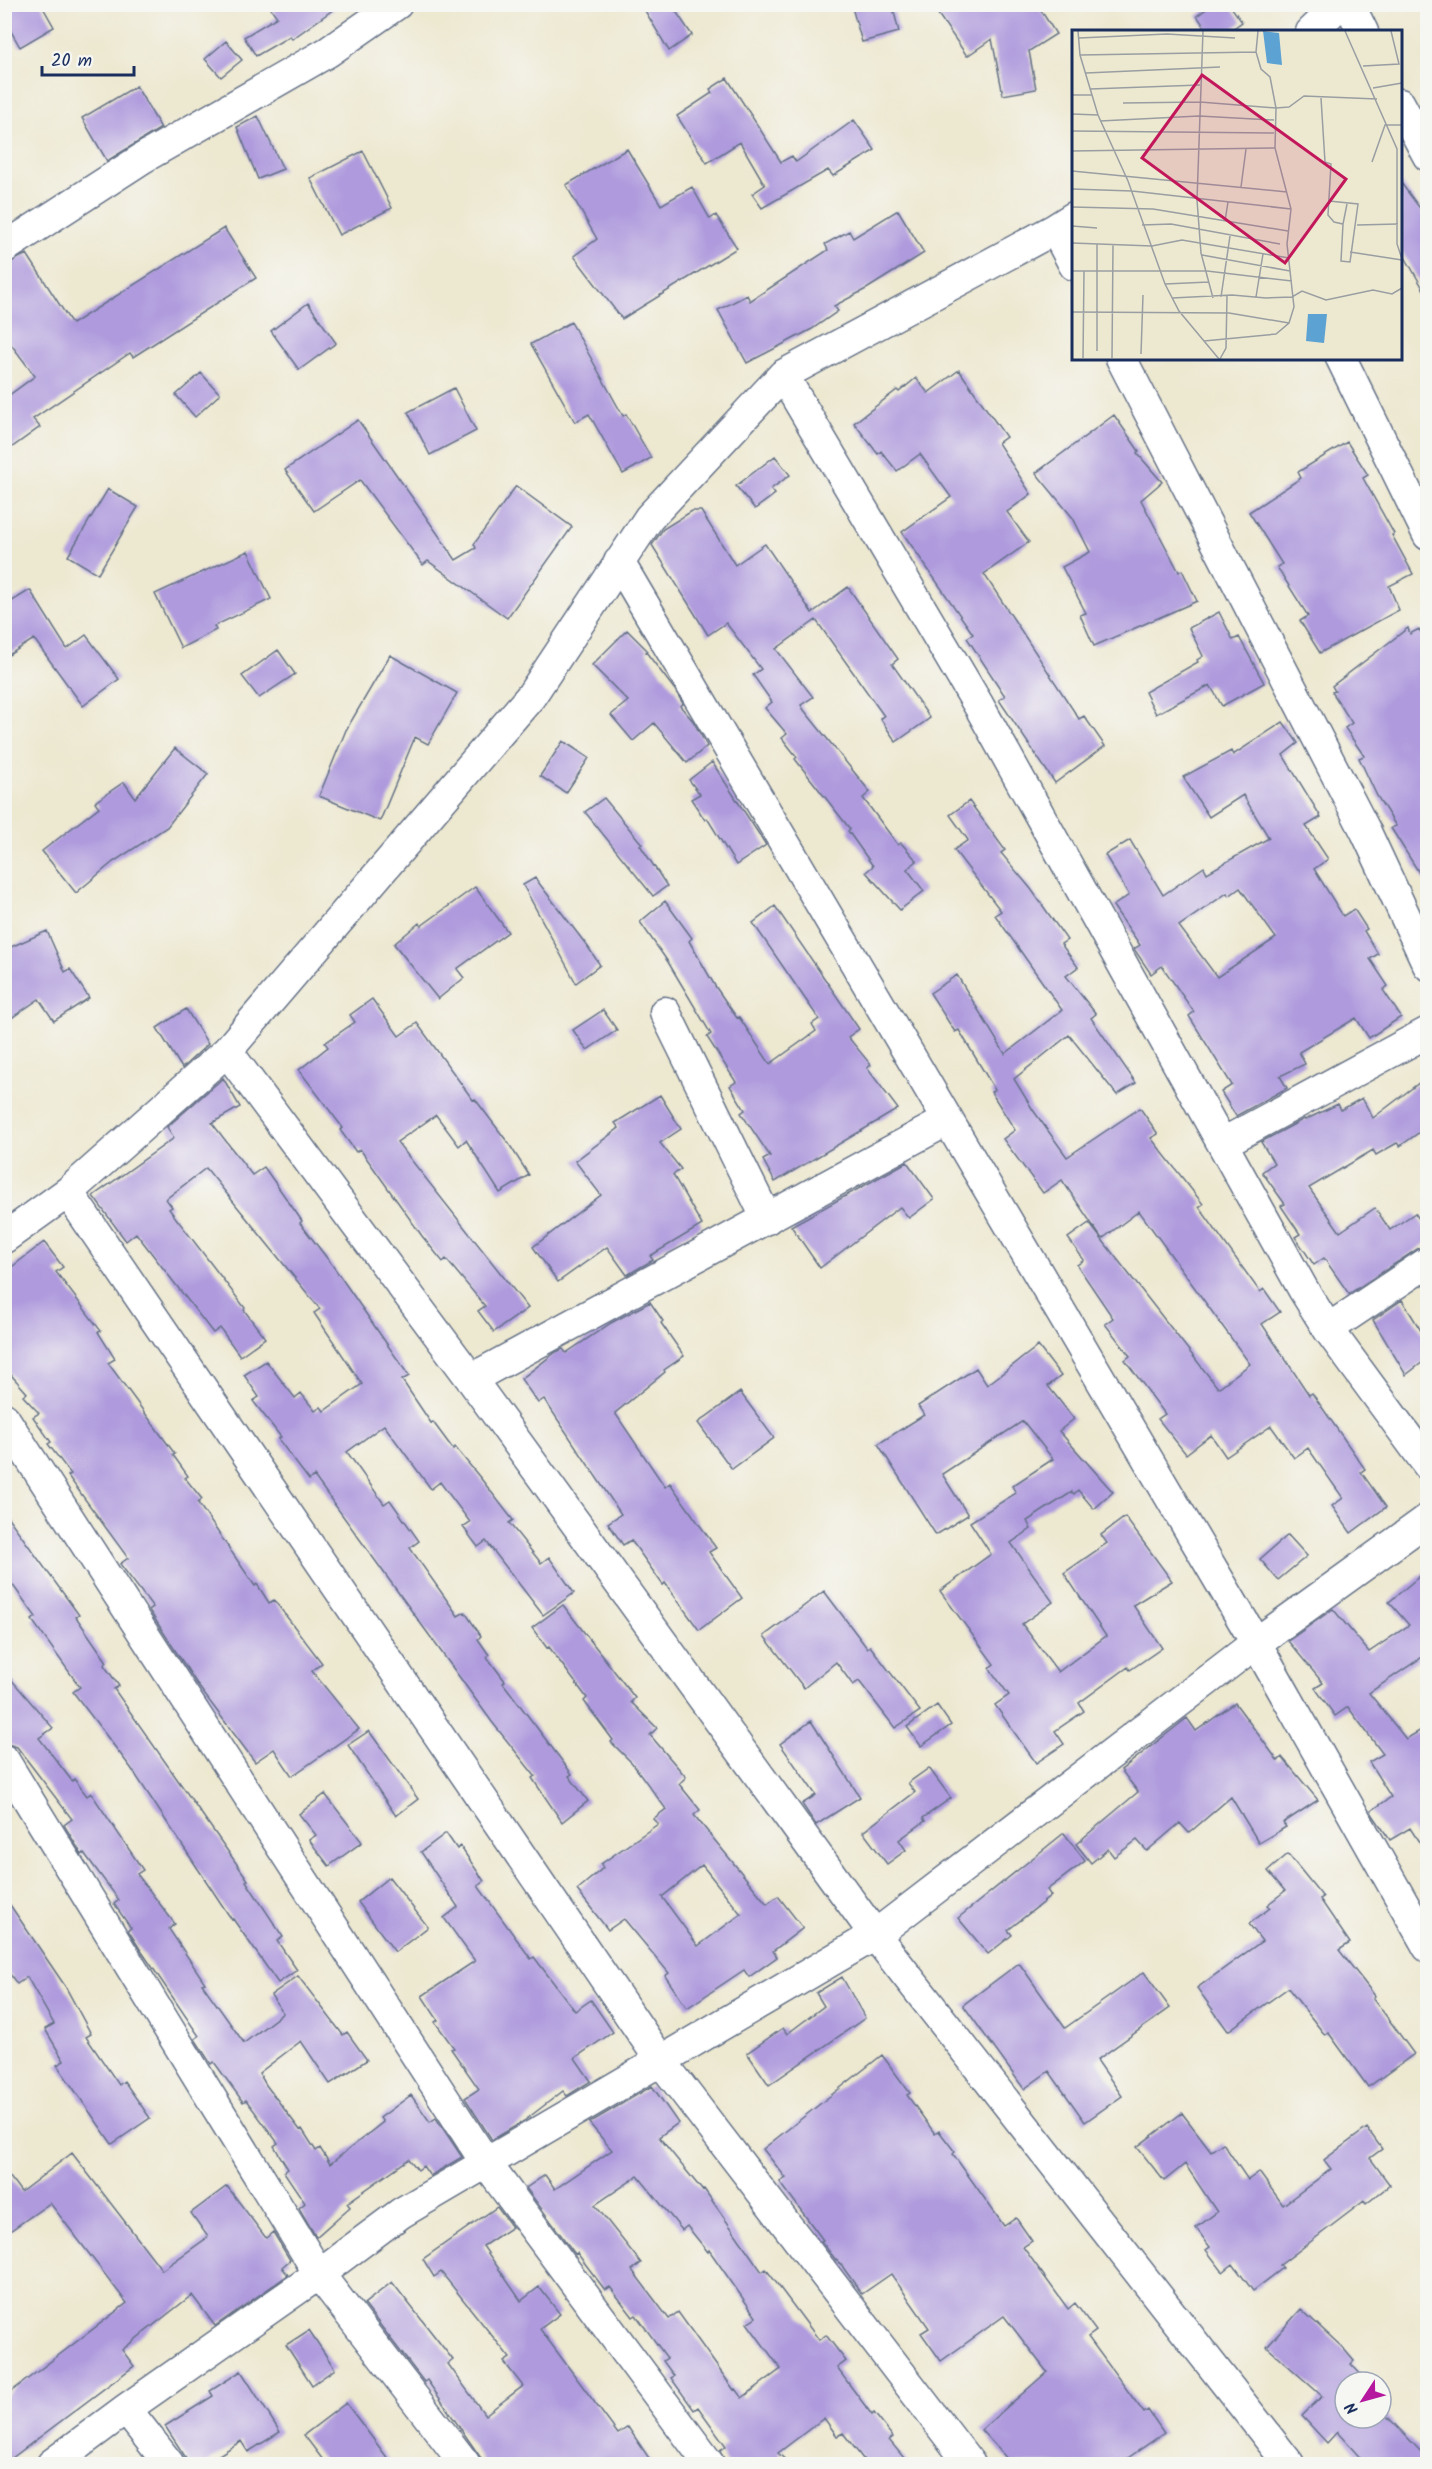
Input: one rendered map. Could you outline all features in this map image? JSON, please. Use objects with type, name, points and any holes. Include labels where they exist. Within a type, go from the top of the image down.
[{"type":"street","points":[[1313,30],[1340,4]]},
{"type":"street","points":[[1348,4],[1362,30]]},
{"type":"street","points":[[4,249],[143,158],[328,52],[390,6]]},
{"type":"street","points":[[1402,106],[1428,156]]},
{"type":"street","points":[[4,1238],[68,1192],[227,1051],[531,696],[649,518],[783,375],[1065,223],[1072,256]]},
{"type":"street","points":[[1122,360],[1366,832],[1428,964]]},
{"type":"street","points":[[1342,360],[1428,535]]},
{"type":"street","points":[[783,375],[979,706],[1328,1329],[1428,1465]]},
{"type":"street","points":[[620,562],[1256,1643],[1428,1947]]},
{"type":"street","points":[[665,1012],[767,1219]]},
{"type":"street","points":[[1223,1143],[1428,1032]]},
{"type":"street","points":[[227,1051],[471,1379],[875,1935],[1289,2464]]},
{"type":"street","points":[[471,1379],[948,1120]]},
{"type":"street","points":[[68,1192],[661,2061],[970,2464]]},
{"type":"street","points":[[1328,1329],[1428,1262]]},
{"type":"street","points":[[4,1418],[486,2163],[709,2464]]},
{"type":"street","points":[[52,2464],[401,2213],[875,1935],[1256,1643],[1428,1519]]},
{"type":"street","points":[[4,1760],[319,2274],[465,2464]]},
{"type":"street","points":[[126,2409],[169,2464]]},
{"type":"building","points":[[4,4],[41,4],[54,27],[20,47],[4,19]]},
{"type":"building","points":[[268,4],[341,4],[292,39],[290,36],[256,56],[244,37],[277,17]]},
{"type":"building","points":[[641,4],[671,4],[692,35],[669,51]]},
{"type":"building","points":[[851,4],[892,4],[899,32],[862,42]]},
{"type":"building","points":[[931,4],[1037,4],[1056,34],[1029,51],[1036,89],[1003,95],[992,39],[967,56]]},
{"type":"building","points":[[1213,4],[1229,4],[1242,22],[1231,30],[1207,30],[1197,16]]},
{"type":"building","points":[[226,41],[242,60],[221,77],[205,59]]},
{"type":"building","points":[[727,78],[781,162],[792,156],[796,162],[854,120],[875,150],[833,176],[828,170],[762,208],[752,194],[765,185],[740,142],[707,163],[677,116],[712,93],[710,89]]},
{"type":"building","points":[[136,86],[161,128],[107,161],[82,118]]},
{"type":"building","points":[[258,116],[283,169],[258,179],[237,127]]},
{"type":"building","points":[[627,149],[661,205],[692,187],[710,219],[716,215],[737,248],[622,319],[574,256],[597,239],[566,185]]},
{"type":"building","points":[[363,151],[392,208],[339,235],[310,178]]},
{"type":"building","points":[[1402,184],[1428,219],[1428,297],[1402,252]]},
{"type":"building","points":[[898,210],[924,253],[834,306],[838,311],[812,329],[747,363],[718,310],[747,295],[750,301],[828,250],[825,244],[849,231],[853,238]]},
{"type":"building","points":[[224,228],[256,278],[133,357],[130,353],[33,419],[40,427],[4,453],[4,399],[35,376],[4,335],[4,265],[27,254],[72,324]]},
{"type":"building","points":[[308,303],[336,343],[299,370],[271,331]]},
{"type":"building","points":[[571,322],[623,416],[626,414],[651,458],[623,474],[589,414],[575,422],[531,344]]},
{"type":"building","points":[[959,370],[1006,437],[998,443],[1031,494],[1007,512],[1029,542],[984,574],[1079,719],[1084,716],[1105,746],[1055,783],[999,700],[1005,696],[967,638],[973,634],[902,532],[951,497],[920,454],[897,471],[881,451],[878,454],[854,423],[916,378],[928,393]]},
{"type":"building","points":[[201,373],[220,394],[195,417],[176,395]]},
{"type":"building","points":[[454,388],[476,431],[430,455],[408,412]]},
{"type":"building","points":[[1114,415],[1139,451],[1137,453],[1162,482],[1141,500],[1179,572],[1182,570],[1197,601],[1094,646],[1080,615],[1086,613],[1062,567],[1090,552],[1073,518],[1036,473]]},
{"type":"building","points":[[358,420],[456,560],[476,548],[474,544],[516,486],[572,527],[507,618],[428,561],[423,565],[360,480],[314,511],[285,470]]},
{"type":"building","points":[[1347,442],[1368,475],[1363,478],[1413,574],[1389,586],[1399,610],[1320,653],[1300,621],[1308,616],[1277,567],[1282,564],[1249,512],[1301,478],[1298,472]]},
{"type":"building","points":[[775,456],[790,475],[771,489],[775,494],[755,509],[736,486]]},
{"type":"building","points":[[108,489],[138,507],[98,574],[68,556]]},
{"type":"building","points":[[692,511],[701,511],[735,565],[765,544],[812,613],[848,587],[898,659],[892,664],[930,718],[896,742],[880,718],[884,716],[816,620],[776,649],[813,697],[801,705],[804,710],[870,792],[863,798],[898,845],[901,843],[917,861],[907,869],[924,891],[900,910],[866,872],[873,866],[848,831],[850,829],[795,759],[797,757],[782,738],[787,734],[765,708],[772,702],[753,675],[761,669],[726,623],[708,635],[652,545],[663,529]]},
{"type":"building","points":[[248,551],[271,599],[214,626],[216,630],[181,648],[155,594]]},
{"type":"building","points":[[30,590],[67,649],[86,635],[119,679],[83,706],[34,639],[4,658],[4,606]]},
{"type":"building","points":[[1219,612],[1233,640],[1239,637],[1264,683],[1222,706],[1210,685],[1156,714],[1145,692],[1198,662],[1197,660],[1203,656],[1189,628]]},
{"type":"building","points":[[1408,628],[1410,634],[1419,629],[1428,646],[1428,887],[1391,828],[1396,826],[1377,796],[1359,758],[1364,756],[1345,728],[1352,723],[1332,692],[1335,691],[1332,686]]},
{"type":"building","points":[[627,630],[648,651],[646,652],[675,690],[683,704],[680,706],[693,721],[707,746],[687,763],[654,723],[633,741],[611,715],[628,701],[592,665]]},
{"type":"building","points":[[278,650],[295,674],[259,698],[242,676]]},
{"type":"building","points":[[390,655],[457,693],[428,744],[415,737],[380,821],[319,796],[346,730]]},
{"type":"building","points":[[1283,722],[1298,743],[1283,755],[1321,817],[1306,826],[1328,859],[1314,869],[1343,916],[1354,909],[1367,929],[1364,931],[1378,954],[1370,959],[1388,986],[1383,990],[1401,1017],[1369,1038],[1356,1018],[1299,1052],[1305,1064],[1280,1076],[1287,1088],[1236,1116],[1221,1092],[1232,1085],[1189,1016],[1194,1012],[1162,966],[1151,974],[1134,949],[1140,945],[1113,906],[1129,895],[1105,855],[1130,840],[1163,895],[1204,867],[1207,873],[1269,838],[1243,795],[1209,817],[1183,777],[1231,751],[1233,755]],"holes":[[[1240,888],[1276,938],[1217,977],[1179,926],[1227,893],[1229,896]]]},
{"type":"building","points":[[563,741],[589,758],[566,793],[540,776]]},
{"type":"building","points":[[175,748],[208,774],[167,827],[113,862],[76,893],[42,851],[99,807],[95,802],[124,782],[135,798]]},
{"type":"building","points":[[712,762],[766,845],[736,865],[707,818],[705,820],[691,799],[700,794],[689,780]]},
{"type":"building","points":[[604,798],[642,844],[640,845],[667,886],[653,896],[585,812]]},
{"type":"building","points":[[969,801],[1005,850],[1001,853],[1031,889],[1067,940],[1061,944],[1078,967],[1066,976],[1096,1014],[1091,1018],[1136,1083],[1117,1095],[1069,1035],[1014,1079],[1067,1157],[1140,1108],[1158,1134],[1151,1138],[1203,1204],[1199,1207],[1260,1292],[1264,1289],[1280,1312],[1262,1324],[1309,1395],[1312,1393],[1365,1469],[1361,1472],[1386,1507],[1351,1533],[1332,1506],[1343,1498],[1308,1448],[1294,1458],[1271,1426],[1226,1457],[1211,1435],[1186,1454],[1158,1419],[1165,1414],[1125,1360],[1130,1356],[1105,1324],[1113,1318],[1077,1265],[1084,1260],[1068,1238],[1089,1223],[1218,1388],[1250,1364],[1139,1211],[1102,1239],[1062,1180],[1043,1193],[1003,1139],[1015,1130],[991,1092],[995,1090],[959,1030],[955,1032],[930,993],[957,975],[1005,1054],[1062,1010],[995,915],[1001,911],[954,850],[968,840],[950,815]]},
{"type":"building","points":[[535,878],[600,965],[576,983],[523,885]]},
{"type":"building","points":[[475,887],[508,932],[457,969],[464,978],[438,999],[394,944],[419,923],[421,926]]},
{"type":"building","points":[[665,901],[692,938],[689,941],[715,986],[770,1064],[816,1031],[812,1024],[819,1019],[753,923],[775,906],[859,1029],[848,1037],[871,1065],[867,1068],[898,1109],[775,1182],[763,1160],[770,1156],[741,1113],[745,1110],[730,1086],[736,1082],[707,1037],[711,1034],[668,962],[640,922]]},
{"type":"building","points":[[47,931],[65,972],[70,969],[89,998],[54,1021],[39,999],[4,1023],[4,950]]},
{"type":"building","points":[[372,999],[399,1036],[417,1023],[473,1100],[475,1099],[509,1144],[529,1175],[500,1193],[466,1140],[459,1146],[436,1115],[397,1142],[528,1308],[494,1332],[478,1311],[485,1306],[446,1259],[443,1262],[422,1236],[360,1149],[356,1152],[340,1130],[343,1128],[299,1070],[328,1047],[325,1043],[355,1022],[350,1015]]},
{"type":"building","points":[[186,1009],[208,1044],[182,1068],[157,1028]]},
{"type":"building","points":[[603,1010],[617,1030],[587,1050],[573,1030]]},
{"type":"building","points":[[1428,1076],[1428,1126],[1400,1146],[1397,1143],[1376,1155],[1373,1150],[1309,1188],[1340,1232],[1375,1208],[1390,1230],[1415,1213],[1428,1232],[1428,1242],[1349,1294],[1324,1258],[1314,1265],[1295,1237],[1300,1234],[1281,1206],[1285,1204],[1262,1172],[1274,1163],[1261,1142],[1338,1104],[1341,1110],[1362,1098],[1373,1118]]},
{"type":"building","points":[[223,1078],[240,1107],[212,1123],[252,1175],[264,1167],[302,1221],[300,1223],[333,1266],[409,1376],[402,1380],[431,1423],[433,1422],[453,1449],[455,1447],[482,1480],[513,1520],[509,1523],[541,1563],[549,1557],[574,1593],[543,1615],[486,1541],[478,1547],[463,1527],[470,1522],[440,1482],[431,1489],[384,1425],[347,1452],[384,1504],[390,1500],[419,1541],[410,1548],[458,1616],[465,1612],[481,1636],[478,1639],[489,1655],[487,1657],[505,1681],[503,1683],[572,1774],[569,1776],[588,1801],[562,1822],[532,1778],[535,1776],[492,1722],[314,1476],[309,1480],[278,1439],[281,1437],[253,1401],[259,1397],[244,1375],[266,1361],[295,1398],[301,1393],[315,1411],[321,1407],[324,1411],[362,1384],[314,1313],[320,1309],[206,1168],[166,1199],[172,1207],[169,1209],[245,1308],[244,1310],[265,1338],[240,1356],[220,1328],[213,1333],[136,1233],[126,1241],[93,1196],[174,1138],[167,1127]]},
{"type":"building","points":[[660,1095],[681,1129],[660,1143],[681,1169],[673,1175],[702,1225],[650,1256],[653,1260],[627,1275],[607,1247],[558,1282],[533,1247],[601,1195],[575,1161],[619,1128],[615,1123]]},
{"type":"building","points":[[907,1162],[934,1199],[909,1218],[900,1207],[820,1268],[791,1226]]},
{"type":"building","points":[[44,1242],[63,1267],[56,1272],[101,1331],[98,1332],[115,1359],[108,1363],[175,1454],[173,1455],[188,1476],[185,1478],[202,1499],[198,1503],[255,1586],[257,1584],[269,1603],[274,1600],[322,1663],[312,1671],[359,1729],[292,1776],[274,1749],[255,1762],[199,1687],[149,1610],[153,1607],[120,1564],[128,1558],[68,1476],[71,1474],[48,1444],[51,1442],[33,1417],[39,1413],[23,1396],[27,1393],[4,1367],[4,1273]]},
{"type":"building","points":[[1402,1300],[1428,1342],[1428,1358],[1406,1375],[1373,1320]]},
{"type":"building","points":[[650,1302],[663,1321],[661,1323],[684,1356],[664,1370],[665,1372],[615,1413],[665,1487],[670,1483],[716,1548],[709,1552],[742,1598],[699,1630],[631,1540],[623,1545],[608,1523],[621,1514],[544,1399],[538,1403],[521,1379],[556,1352],[563,1349],[566,1353],[611,1323]]},
{"type":"building","points":[[1038,1346],[1061,1376],[1048,1386],[1074,1419],[1059,1431],[1113,1492],[1094,1509],[1078,1490],[1074,1494],[1072,1492],[1027,1521],[1031,1529],[1011,1543],[1053,1602],[1022,1624],[1058,1672],[1106,1636],[1064,1573],[1107,1543],[1101,1535],[1125,1517],[1172,1581],[1133,1605],[1162,1648],[1130,1670],[1128,1667],[1079,1703],[1084,1711],[1055,1731],[1064,1744],[1036,1763],[995,1705],[1009,1695],[989,1668],[994,1664],[940,1591],[991,1554],[970,1522],[1016,1493],[1012,1486],[1053,1459],[1023,1421],[942,1474],[968,1515],[936,1535],[878,1444],[924,1415],[918,1406],[976,1368],[987,1385]]},
{"type":"building","points":[[740,1392],[774,1438],[732,1469],[698,1423]]},
{"type":"building","points":[[4,1512],[79,1615],[76,1617],[107,1662],[104,1665],[119,1686],[114,1689],[248,1880],[246,1881],[283,1937],[277,1941],[297,1970],[278,1983],[232,1920],[131,1768],[73,1692],[80,1687],[32,1620],[36,1617],[4,1573]]},
{"type":"building","points":[[1288,1535],[1307,1556],[1278,1580],[1260,1559]]},
{"type":"building","points":[[1428,1569],[1428,1653],[1369,1693],[1406,1739],[1428,1726],[1428,1856],[1410,1828],[1390,1840],[1373,1815],[1371,1811],[1391,1797],[1369,1762],[1383,1754],[1348,1707],[1335,1716],[1315,1688],[1323,1683],[1288,1641],[1333,1609],[1369,1652],[1409,1625],[1389,1602]]},
{"type":"building","points":[[824,1591],[867,1648],[870,1646],[920,1711],[895,1728],[859,1681],[853,1685],[836,1662],[804,1688],[764,1636]]},
{"type":"building","points":[[563,1605],[635,1698],[631,1702],[657,1728],[650,1735],[686,1777],[679,1784],[700,1810],[694,1815],[767,1904],[778,1896],[803,1928],[773,1951],[777,1957],[749,1977],[744,1970],[687,2008],[665,1976],[669,1973],[624,1919],[608,1930],[577,1890],[603,1868],[601,1864],[658,1824],[653,1819],[666,1809],[632,1763],[611,1742],[613,1740],[584,1701],[587,1698],[532,1628]],"holes":[[[702,1865],[741,1914],[698,1946],[662,1897]]]},
{"type":"building","points":[[4,1671],[53,1728],[39,1738],[72,1781],[74,1779],[87,1796],[91,1793],[143,1870],[137,1874],[175,1924],[169,1929],[205,1983],[202,1984],[244,2043],[283,2013],[271,1995],[298,1976],[343,2035],[347,2032],[367,2060],[330,2084],[301,2041],[259,2073],[316,2151],[320,2148],[330,2164],[383,2122],[380,2118],[411,2095],[430,2122],[436,2118],[462,2157],[430,2176],[423,2166],[418,2170],[409,2159],[347,2203],[350,2207],[316,2237],[299,2208],[305,2203],[284,2172],[288,2169],[274,2146],[278,2143],[246,2100],[243,2102],[214,2062],[211,2064],[195,2039],[199,2036],[128,1930],[131,1928],[114,1904],[119,1900],[84,1853],[82,1855],[64,1825],[72,1819],[17,1747],[4,1743]]},
{"type":"building","points":[[1235,1703],[1278,1761],[1282,1757],[1318,1800],[1283,1823],[1286,1827],[1259,1843],[1231,1797],[1189,1833],[1180,1823],[1147,1851],[1137,1840],[1114,1857],[1108,1849],[1091,1863],[1076,1844],[1138,1792],[1121,1770],[1187,1718],[1196,1731]]},
{"type":"building","points":[[937,1705],[951,1725],[921,1746],[907,1727]]},
{"type":"building","points":[[811,1721],[860,1797],[816,1825],[802,1804],[816,1795],[780,1744]]},
{"type":"building","points":[[369,1731],[418,1799],[396,1816],[348,1745]]},
{"type":"building","points":[[929,1768],[951,1798],[923,1818],[925,1821],[899,1840],[906,1850],[887,1864],[863,1832],[915,1792],[908,1783]]},
{"type":"building","points":[[325,1794],[362,1842],[329,1866],[309,1840],[316,1835],[299,1814]]},
{"type":"building","points":[[446,1833],[457,1849],[460,1846],[484,1881],[478,1886],[531,1959],[534,1957],[575,2011],[591,2000],[613,2032],[575,2058],[591,2081],[567,2096],[563,2091],[524,2121],[492,2140],[465,2098],[479,2089],[451,2049],[454,2048],[435,2022],[438,2020],[422,1996],[475,1961],[444,1918],[458,1907],[421,1852]]},
{"type":"building","points":[[1064,1833],[1085,1861],[1047,1890],[1051,1896],[1008,1930],[1012,1935],[988,1954],[958,1918]]},
{"type":"building","points":[[1288,1854],[1323,1897],[1320,1899],[1350,1943],[1339,1950],[1375,1996],[1373,1998],[1414,2054],[1368,2087],[1328,2032],[1325,2035],[1288,1988],[1228,2031],[1197,1988],[1262,1941],[1249,1924],[1270,1908],[1267,1905],[1285,1891],[1268,1871]]},
{"type":"building","points":[[389,1877],[428,1927],[395,1952],[358,1902]]},
{"type":"building","points":[[4,1896],[65,1986],[91,2034],[86,2037],[119,2085],[124,2081],[150,2118],[112,2144],[57,2065],[64,2061],[45,2029],[54,2024],[27,1977],[17,1984],[4,1966]]},
{"type":"building","points":[[1019,1963],[1065,2028],[1144,1972],[1170,2008],[1097,2060],[1122,2096],[1085,2122],[1049,2071],[1024,2089],[963,2005]]},
{"type":"building","points":[[842,1977],[865,2018],[769,2085],[747,2053],[783,2028],[787,2034],[824,2006],[816,1993]]},
{"type":"building","points":[[882,2055],[910,2093],[907,2095],[935,2134],[939,2131],[955,2152],[953,2154],[1004,2226],[1016,2218],[1032,2241],[1023,2247],[1068,2309],[1075,2303],[1096,2331],[1088,2337],[1144,2413],[1148,2410],[1164,2433],[1119,2464],[1012,2464],[981,2430],[1047,2372],[1004,2316],[941,2361],[921,2333],[929,2328],[891,2274],[862,2294],[780,2182],[786,2178],[763,2149]]},
{"type":"building","points":[[652,2086],[678,2123],[659,2137],[702,2190],[704,2189],[762,2272],[766,2269],[819,2340],[826,2335],[846,2361],[837,2368],[872,2415],[874,2413],[893,2437],[889,2440],[909,2464],[867,2464],[843,2433],[837,2436],[824,2418],[778,2453],[790,2464],[726,2464],[720,2450],[726,2446],[698,2407],[694,2410],[671,2378],[674,2376],[663,2361],[667,2358],[636,2315],[633,2317],[610,2287],[605,2290],[526,2188],[545,2175],[555,2189],[612,2150],[589,2123]],"holes":[[[638,2176],[682,2230],[687,2226],[708,2252],[709,2250],[756,2317],[747,2323],[781,2369],[742,2398],[678,2312],[669,2319],[632,2270],[641,2263],[595,2205]]]},
{"type":"building","points":[[1182,2113],[1211,2151],[1223,2143],[1248,2180],[1259,2172],[1283,2205],[1331,2169],[1324,2160],[1367,2128],[1382,2149],[1370,2158],[1390,2185],[1366,2204],[1364,2201],[1280,2265],[1283,2268],[1253,2291],[1233,2264],[1223,2272],[1206,2250],[1210,2247],[1196,2228],[1217,2212],[1185,2164],[1164,2181],[1137,2147]]},
{"type":"building","points":[[72,2153],[162,2270],[208,2237],[191,2213],[227,2186],[266,2238],[273,2232],[290,2260],[282,2267],[288,2275],[215,2326],[192,2295],[122,2350],[134,2366],[4,2464],[4,2397],[127,2303],[50,2203],[4,2235],[4,2169],[21,2192]]},
{"type":"building","points":[[497,2207],[512,2227],[483,2246],[521,2301],[539,2287],[560,2314],[540,2329],[618,2434],[628,2427],[653,2464],[485,2464],[427,2380],[424,2382],[364,2304],[392,2282],[453,2360],[448,2364],[485,2415],[523,2386],[504,2362],[510,2358],[441,2272],[434,2277],[423,2259]]},
{"type":"building","points":[[1301,2309],[1343,2348],[1354,2361],[1351,2364],[1357,2370],[1333,2370],[1333,2430],[1393,2430],[1393,2423],[1428,2459],[1428,2464],[1366,2464],[1337,2432],[1327,2443],[1302,2416],[1322,2396],[1267,2347]]},
{"type":"building","points":[[309,2330],[335,2369],[312,2385],[286,2345]]},
{"type":"building","points":[[241,2371],[280,2432],[248,2452],[241,2441],[205,2464],[190,2464],[165,2426],[213,2396],[210,2391]]},
{"type":"building","points":[[346,2403],[392,2464],[326,2464],[304,2435]]}]
